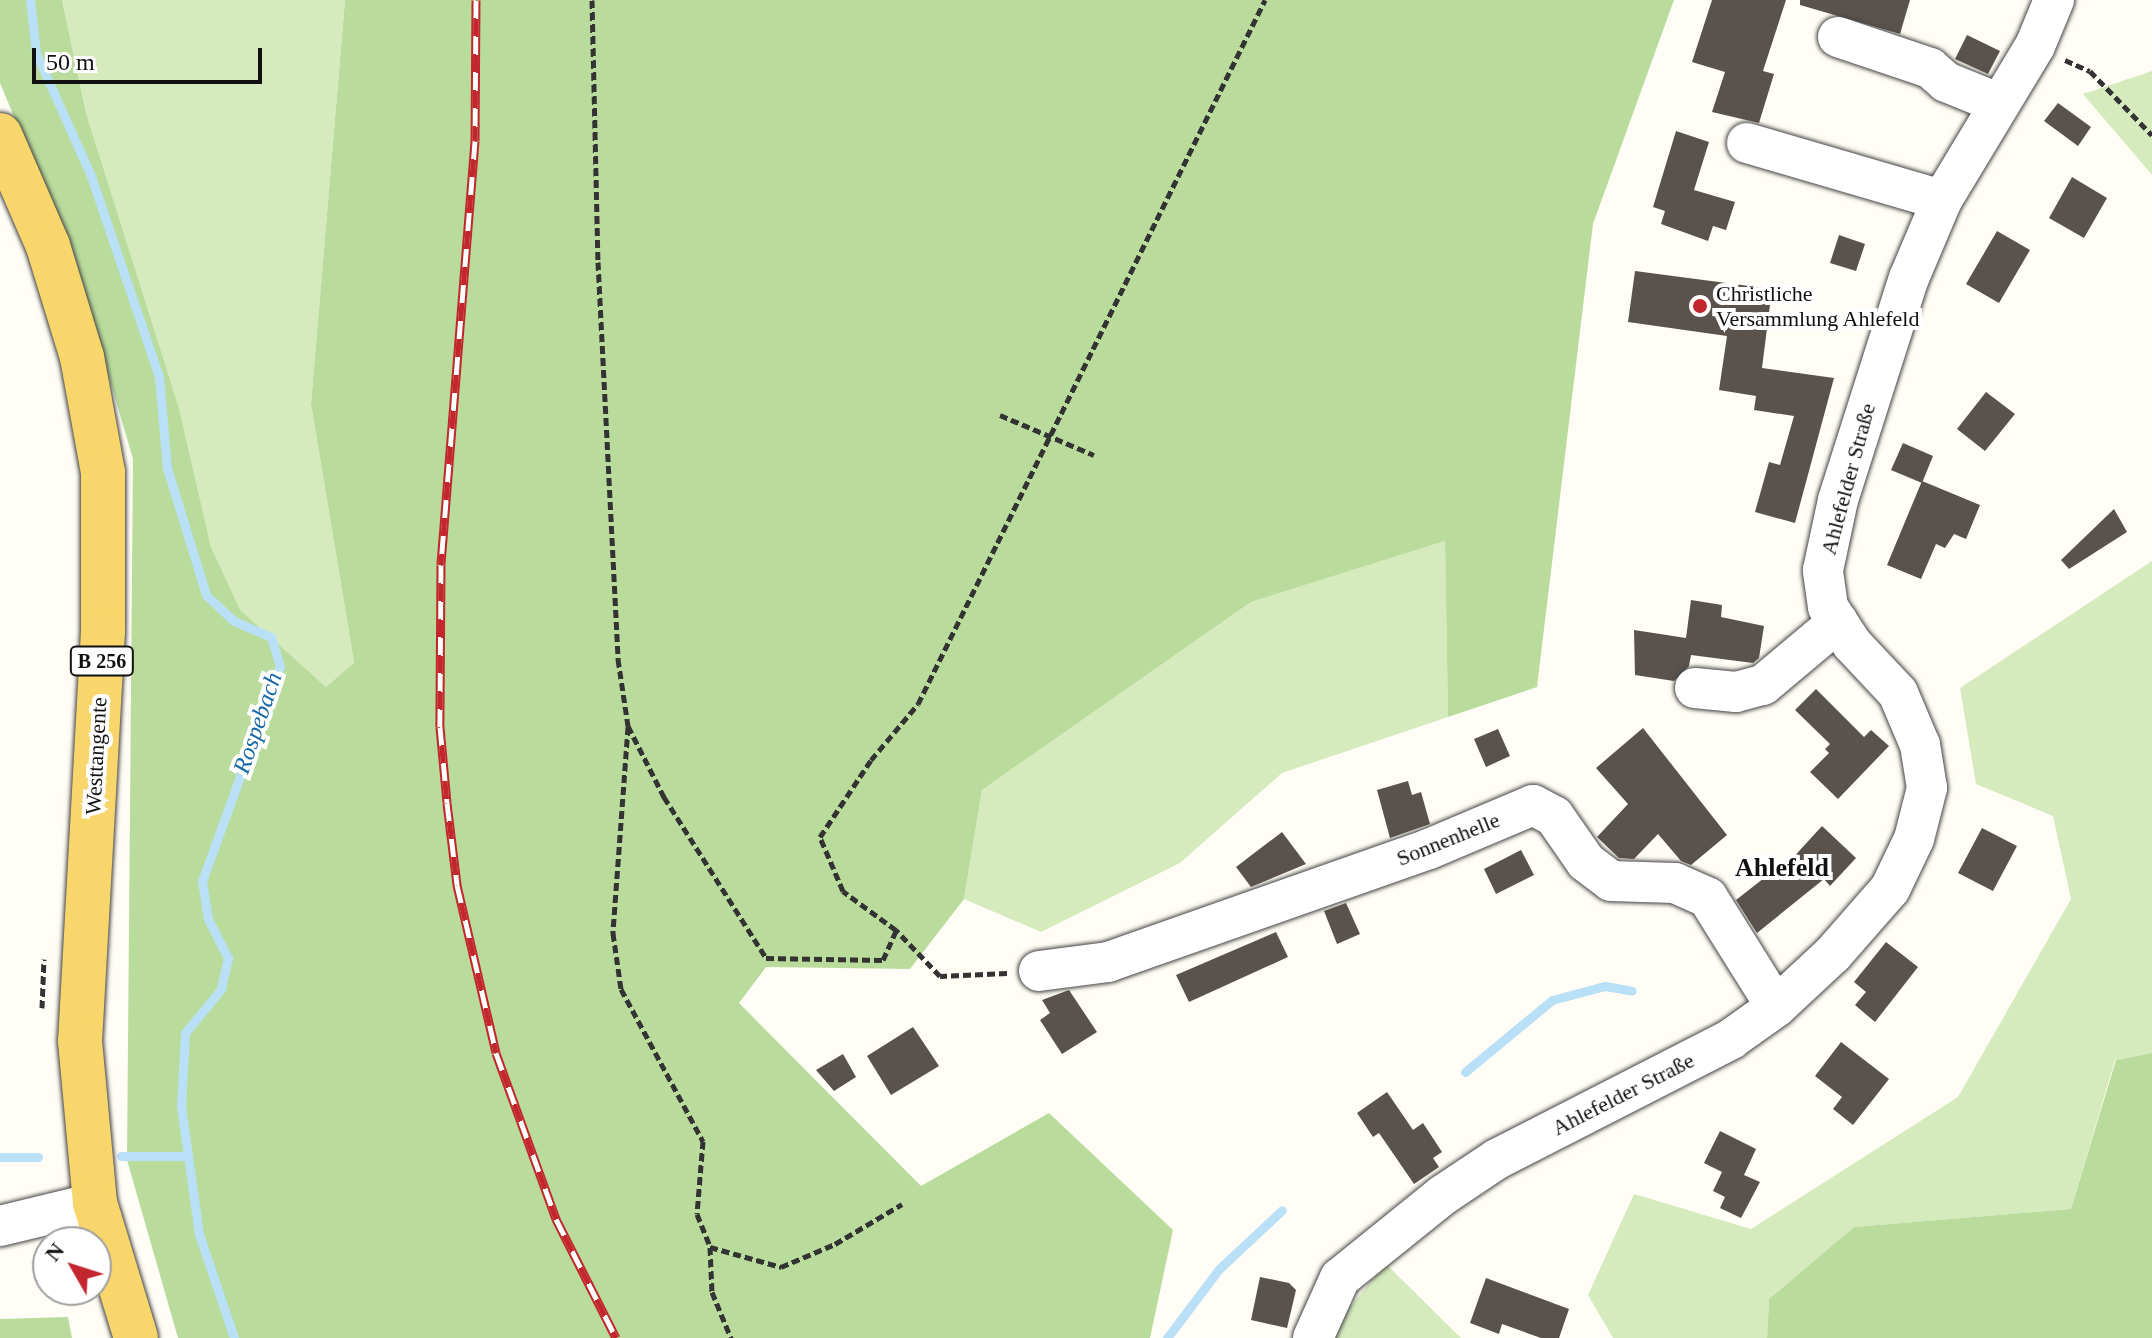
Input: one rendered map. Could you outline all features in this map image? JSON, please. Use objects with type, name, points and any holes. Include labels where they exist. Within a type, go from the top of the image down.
[{"type":"main road","name":"Westtangente","points":[[0,135],[48,246],[78,343],[103,472],[103,631],[80,1041],[95,1203],[136,1338]]},
{"type":"street","name":"Ahlefelder Straße","points":[[1313,1338],[1340,1278],[1443,1195],[1497,1159],[1731,1039],[1776,1007],[1833,954],[1890,889],[1914,839],[1927,788],[1920,745],[1898,693],[1828,607],[1823,570],[1838,500],[1909,278],[1942,200],[2035,46],[2054,0]]},
{"type":"street","points":[[1838,37],[1930,68],[1946,82],[1998,103]]},
{"type":"street","points":[[1747,143],[1942,200]]},
{"type":"street","points":[[1695,688],[1736,692],[1763,685],[1838,622]]},
{"type":"street","name":"Sonnenhelle","points":[[1039,971],[1108,962],[1429,849],[1533,805],[1554,816],[1586,862],[1611,881],[1675,883],[1708,898],[1776,1007]]},
{"type":"street","points":[[0,1226],[95,1203]]},
{"type":"path","points":[[592,0],[598,262],[618,659],[628,726],[613,933],[621,989],[703,1141],[697,1214],[710,1247],[712,1292],[731,1338]]},
{"type":"path","points":[[1039,971],[940,976],[896,930],[843,891],[820,837],[871,760],[918,704],[1265,0]]},
{"type":"path","points":[[2035,46],[2090,71],[2152,135]]},
{"type":"path","points":[[1000,415],[1094,455]]},
{"type":"path","points":[[628,726],[664,797],[766,958],[883,960],[896,930]]},
{"type":"path","points":[[42,1023],[45,945]]},
{"type":"path","points":[[710,1247],[781,1267],[835,1244],[902,1204]]},
{"type":"green space","points":[[0,0],[62,0],[86,113],[179,408],[211,547],[240,610],[326,687],[354,663],[311,404],[345,0],[1674,0],[1593,224],[1537,687],[1448,717],[1445,541],[1251,602],[982,790],[964,899],[910,969],[766,967],[739,1003],[921,1186],[1049,1113],[1173,1230],[1150,1338],[178,1338],[127,1160],[133,459],[77,268],[0,83]]},
{"type":"green space","points":[[62,0],[345,0],[311,404],[354,664],[326,687],[239,610],[211,547],[179,408],[86,113]]},
{"type":"green space","points":[[2152,71],[2152,175],[2083,94]]},
{"type":"green space","points":[[1445,541],[1448,717],[1282,773],[1180,863],[1041,932],[964,899],[982,790],[1251,602]]},
{"type":"green space","points":[[2152,561],[2152,1053],[2115,1060],[2071,1209],[1854,1227],[1769,1299],[1767,1338],[1613,1338],[1588,1295],[1634,1194],[1751,1229],[1958,1097],[2071,899],[2053,816],[1976,784],[1960,688]]},
{"type":"green space","points":[[2152,1053],[2152,1338],[1767,1338],[1769,1299],[1854,1227],[2071,1209],[2116,1060]]},
{"type":"green space","points":[[1385,1263],[1461,1338],[1326,1338]]},
{"type":"green space","points":[[68,1317],[72,1338],[0,1338],[0,1319]]},
{"type":"building","points":[[1712,0],[1786,0],[1763,71],[1774,74],[1759,123],[1712,112],[1725,72],[1692,62]]},
{"type":"building","points":[[1800,0],[1910,0],[1900,34],[1800,5]]},
{"type":"building","points":[[1967,35],[2000,51],[1988,74],[1955,59]]},
{"type":"building","points":[[2058,103],[2091,127],[2078,146],[2044,121]]},
{"type":"building","points":[[1676,131],[1709,142],[1694,190],[1735,202],[1726,230],[1713,226],[1708,241],[1661,224],[1665,211],[1653,207]]},
{"type":"building","points":[[2072,177],[2107,198],[2084,238],[2049,218]]},
{"type":"building","points":[[1997,231],[2030,250],[1999,303],[1966,284]]},
{"type":"building","points":[[1839,235],[1865,244],[1856,271],[1830,263]]},
{"type":"building","points":[[1635,271],[1772,289],[1762,368],[1834,378],[1795,523],[1755,512],[1769,462],[1780,465],[1794,416],[1754,410],[1756,396],[1719,390],[1727,336],[1628,322]]},
{"type":"building","points":[[1986,392],[2015,414],[1985,451],[1957,429]]},
{"type":"building","points":[[1903,443],[1933,456],[1922,483],[1891,470]]},
{"type":"building","points":[[1922,481],[1980,505],[1966,539],[1954,534],[1945,548],[1936,544],[1921,579],[1887,565]]},
{"type":"building","points":[[2114,509],[2127,532],[2069,569],[2061,560]]},
{"type":"building","points":[[1691,600],[1722,605],[1721,617],[1764,626],[1759,658],[1753,663],[1691,655],[1689,666],[1674,681],[1635,675],[1634,630],[1686,638]]},
{"type":"building","points":[[1816,689],[1864,737],[1871,730],[1889,746],[1838,799],[1810,772],[1829,753],[1825,749],[1830,744],[1795,710]]},
{"type":"building","points":[[1643,728],[1727,835],[1691,865],[1681,861],[1658,834],[1634,859],[1619,858],[1597,837],[1628,804],[1596,768]]},
{"type":"building","points":[[1498,729],[1510,756],[1486,767],[1474,739]]},
{"type":"building","points":[[1408,781],[1412,795],[1421,792],[1430,824],[1390,838],[1377,790]]},
{"type":"building","points":[[1822,826],[1856,858],[1830,886],[1824,879],[1757,933],[1736,900],[1773,871],[1777,875]]},
{"type":"building","points":[[1982,828],[2017,846],[1993,891],[1958,873]]},
{"type":"building","points":[[1282,832],[1306,864],[1251,887],[1236,867]]},
{"type":"building","points":[[1521,850],[1534,875],[1496,894],[1484,869]]},
{"type":"building","points":[[1346,903],[1360,934],[1337,944],[1324,911]]},
{"type":"building","points":[[1276,932],[1288,957],[1189,1002],[1176,975]]},
{"type":"building","points":[[1886,942],[1918,967],[1875,1022],[1855,1005],[1866,992],[1854,982]]},
{"type":"building","points":[[1069,990],[1097,1032],[1062,1054],[1040,1020],[1050,1013],[1042,1000]]},
{"type":"building","points":[[913,1027],[939,1066],[891,1095],[867,1056]]},
{"type":"building","points":[[1841,1042],[1889,1079],[1853,1125],[1833,1109],[1842,1097],[1815,1076]]},
{"type":"building","points":[[843,1054],[856,1077],[834,1091],[816,1070]]},
{"type":"building","points":[[1387,1092],[1413,1130],[1423,1123],[1442,1152],[1433,1158],[1439,1167],[1414,1184],[1379,1133],[1373,1137],[1357,1113]]},
{"type":"building","points":[[1720,1131],[1756,1149],[1744,1175],[1760,1182],[1741,1218],[1720,1208],[1725,1197],[1713,1191],[1722,1172],[1704,1163]]},
{"type":"building","points":[[1260,1277],[1289,1283],[1296,1290],[1287,1328],[1251,1320]]},
{"type":"building","points":[[1486,1278],[1569,1309],[1559,1338],[1541,1338],[1502,1324],[1499,1334],[1470,1323]]},
{"type":"waterway","name":"Rospebach","points":[[30,0],[36,53],[91,176],[159,377],[167,468],[206,595],[234,621],[271,637],[280,666],[202,881],[208,919],[228,958],[221,989],[185,1033],[181,1106],[199,1234],[234,1338]]},
{"type":"waterway","points":[[1465,1072],[1552,1000],[1605,986],[1632,991]]},
{"type":"waterway","points":[[121,1156],[188,1156]]},
{"type":"waterway","points":[[0,1157],[38,1157]]},
{"type":"waterway","points":[[1167,1338],[1219,1269],[1282,1210]]},
{"type":"railway","points":[[476,0],[475,141],[441,565],[440,727],[447,803],[457,885],[496,1053],[556,1219],[616,1338]]},
{"type":"place","name":"Christliche Versammlung Ahlefeld","points":[[1700,306]]},
{"type":"district","name":"Ahlefeld","points":[[1782,868]]}]
